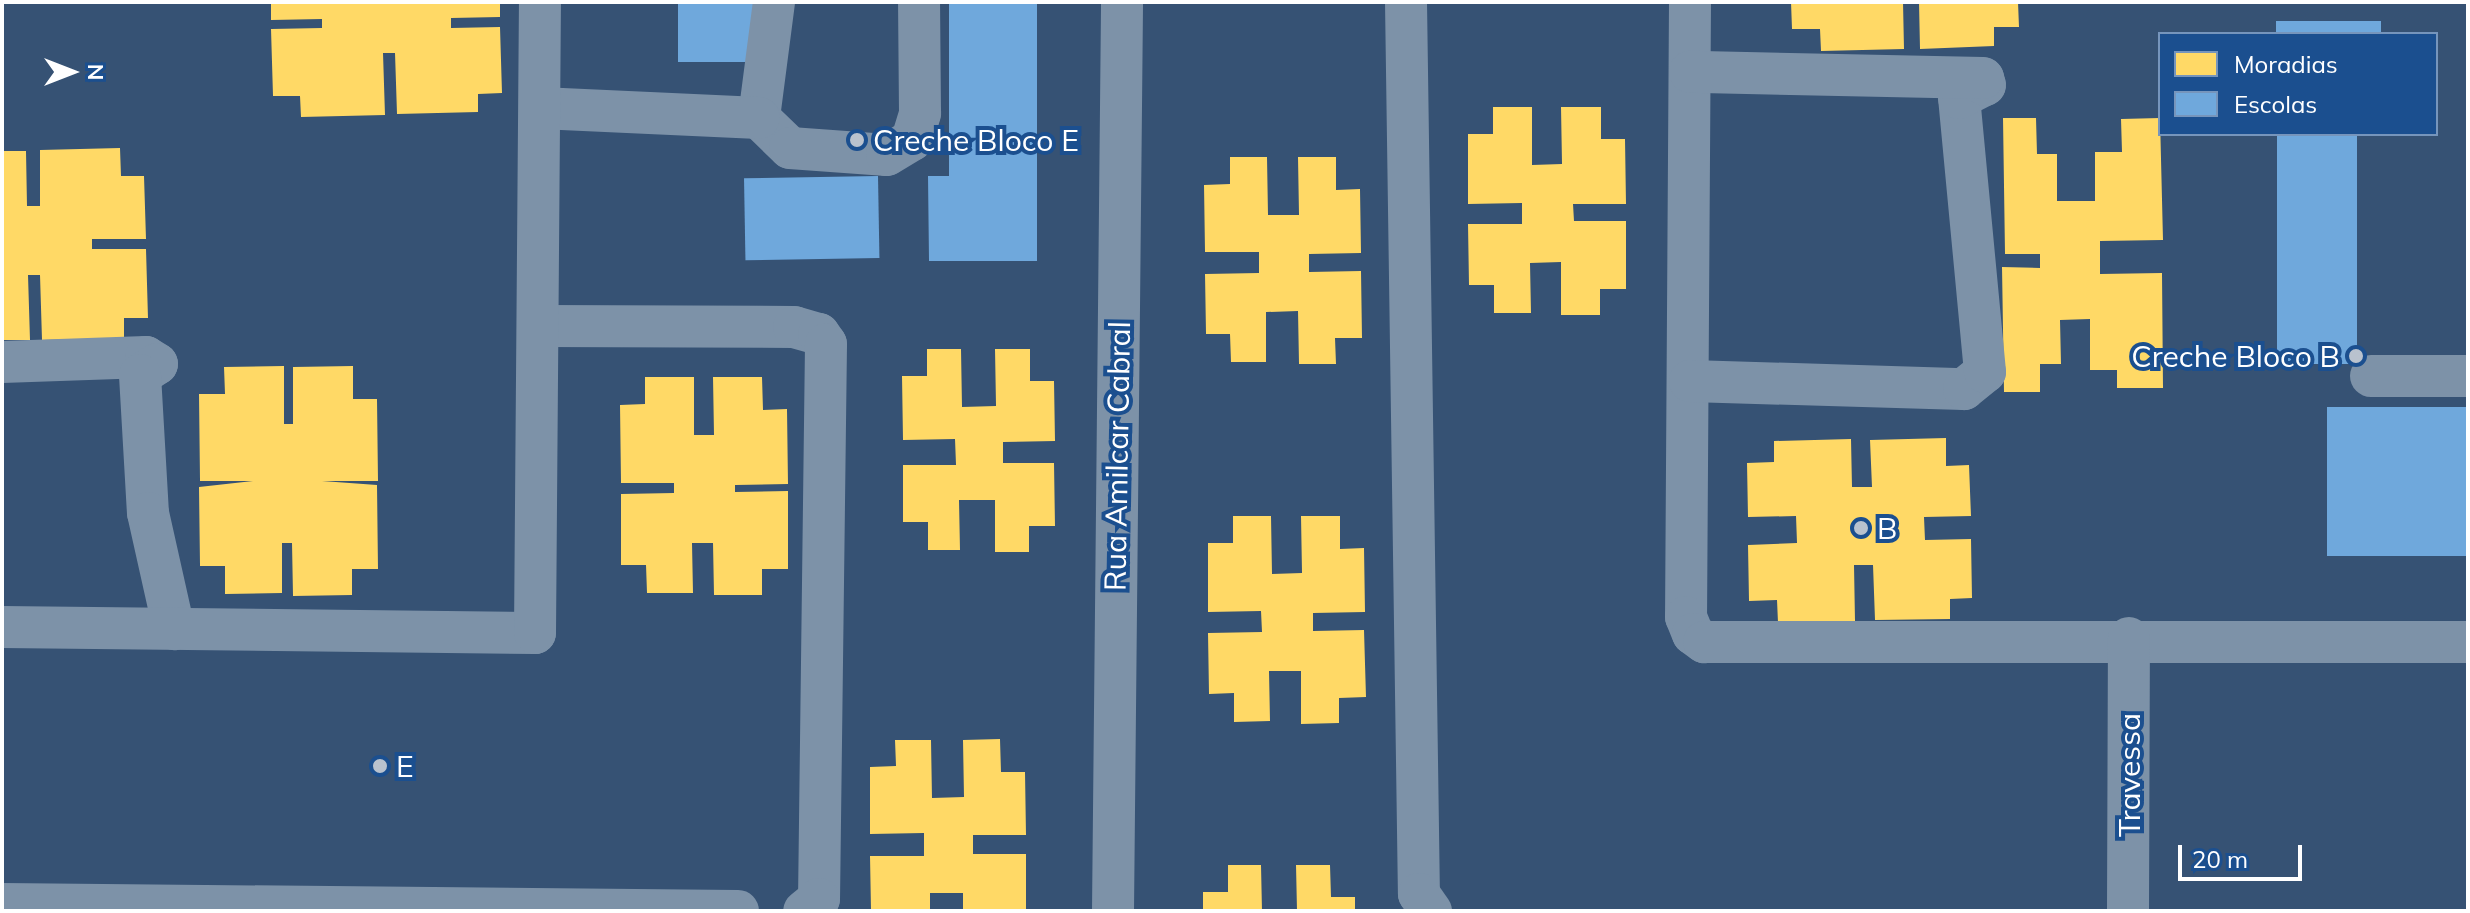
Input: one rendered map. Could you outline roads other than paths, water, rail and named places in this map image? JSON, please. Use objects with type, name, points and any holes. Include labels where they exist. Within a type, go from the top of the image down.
[{"type":"street","points":[[2,627],[535,633],[540,326],[540,2]]},
{"type":"street","points":[[759,118],[774,2]]},
{"type":"street","points":[[540,108],[759,118],[790,148],[887,155],[912,140],[920,113],[919,2]]},
{"type":"street","name":"Rua Amilcar Cabral","points":[[1113,911],[1122,2]]},
{"type":"street","points":[[1406,2],[1419,894],[1431,911]]},
{"type":"street","points":[[1690,2],[1690,381],[1686,617],[1704,642],[2129,638],[2468,642]]},
{"type":"street","points":[[1690,72],[1983,78],[1985,85],[1959,98],[1985,372],[1964,389],[1690,381]]},
{"type":"street","points":[[540,326],[819,334],[826,344],[819,899],[804,911]]},
{"type":"street","points":[[2,362],[146,357],[157,364],[140,375],[148,513],[174,629]]},
{"type":"street","points":[[2371,376],[2468,376]]},
{"type":"street","name":"Travessa","points":[[2128,911],[2129,638]]},
{"type":"street","points":[[2,904],[738,911]]},
{"type":"place","name":"Creche Bloco E","points":[[857,140]]},
{"type":"place","name":"Creche Bloco B","points":[[2356,356]]},
{"type":"place","name":"B","points":[[1861,528]]},
{"type":"place","name":"E","points":[[380,766]]}]
